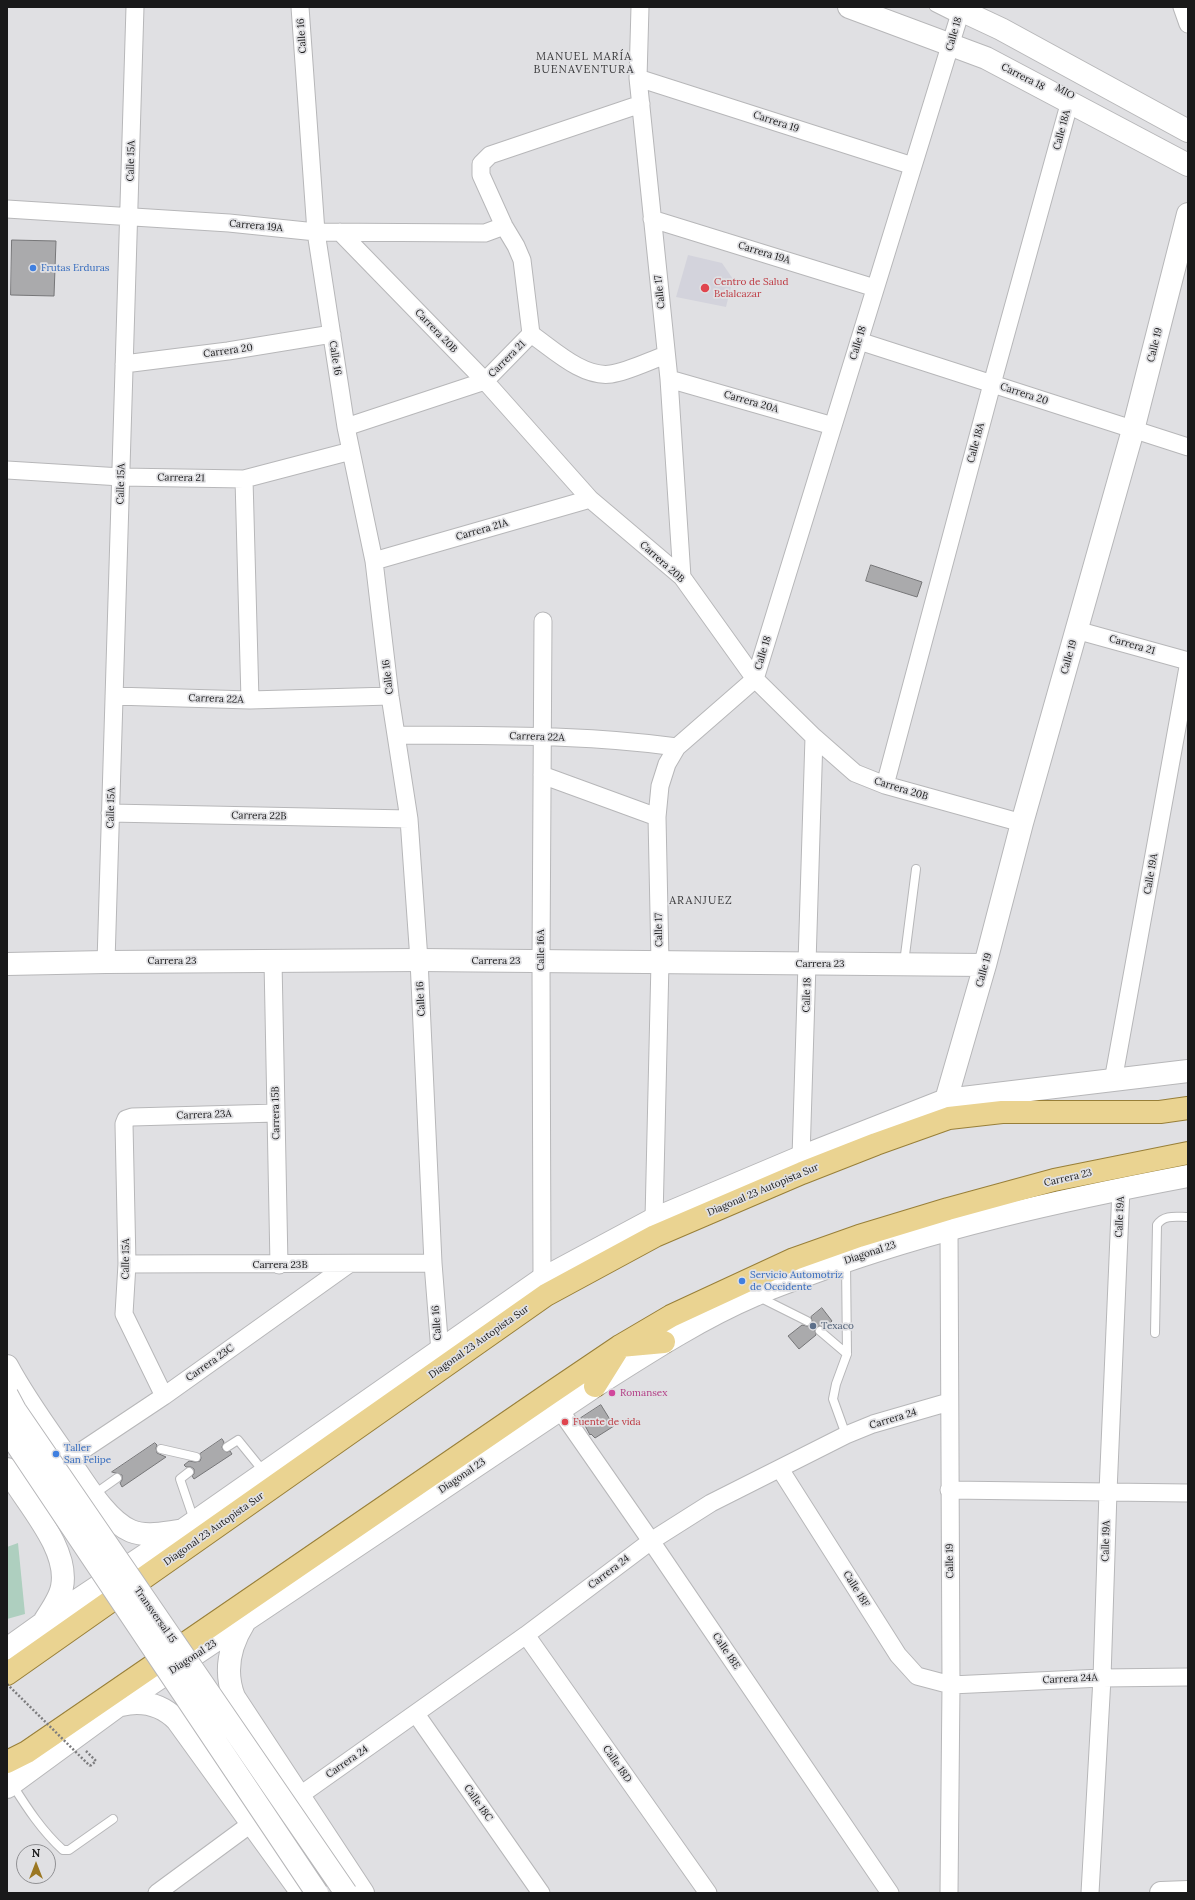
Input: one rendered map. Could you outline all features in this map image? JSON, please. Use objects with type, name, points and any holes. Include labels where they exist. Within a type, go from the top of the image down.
[{"type":"main road","name":"Diagonal 23 Autopista Sur","points":[[7,1674],[546,1295],[655,1236],[809,1170],[876,1144],[948,1109],[1002,1112],[1160,1112],[1188,1108]]},
{"type":"main road","name":"Carrera 23","points":[[949,1218],[1054,1180],[1178,1154]]},
{"type":"main road","points":[[7,1762],[26,1752],[474,1444],[620,1346],[671,1316],[794,1259],[859,1236],[949,1218]]},
{"type":"main road","points":[[620,1346],[664,1342]]},
{"type":"main road","points":[[595,1386],[620,1346]]},
{"type":"street","name":"Calle 15A","points":[[106,962],[135,7]]},
{"type":"street","name":"Calle 16","points":[[300,7],[316,232],[350,451],[374,561],[390,696],[408,819],[419,960],[433,1263],[440,1352]]},
{"type":"street","name":"Calle 17","points":[[640,7],[638,78],[669,379],[682,577]]},
{"type":"street","name":"Carrera 18","points":[[849,7],[955,40],[986,58],[1070,101],[1188,165]]},
{"type":"street","points":[[1182,7],[1188,24]]},
{"type":"street","name":"Calle 18","points":[[754,679],[913,166],[955,40],[962,12]]},
{"type":"street","points":[[962,12],[1001,29],[1188,131]]},
{"type":"street","name":"Carrera 19","points":[[638,78],[913,166]]},
{"type":"street","name":"Calle 18A","points":[[885,785],[992,384],[1070,101]]},
{"type":"street","points":[[641,104],[490,155],[482,164],[481,175],[504,226],[516,246],[522,260],[531,334],[584,371],[598,375],[613,374],[666,355]]},
{"type":"street","name":"Carrera 19A","points":[[7,208],[316,232],[485,233],[504,226]]},
{"type":"street","name":"Calle 19","points":[[948,1109],[1022,823],[1133,430],[1188,214]]},
{"type":"street","name":"Carrera 19A","points":[[652,219],[875,288]]},
{"type":"street","name":"Carrera 20B","points":[[340,232],[485,381],[590,499],[682,577],[754,679],[814,737],[855,773],[885,785],[1022,823]]},
{"type":"street","name":"Carrera 20","points":[[124,364],[228,352],[332,334]]},
{"type":"street","name":"Carrera 21","points":[[346,427],[485,381],[531,334]]},
{"type":"street","name":"Carrera 20","points":[[859,341],[1188,448]]},
{"type":"street","name":"Carrera 20A","points":[[669,379],[833,426]]},
{"type":"street","name":"Carrera 21","points":[[7,470],[121,477],[244,480],[350,451]]},
{"type":"street","points":[[244,480],[250,700]]},
{"type":"street","name":"Carrera 21A","points":[[374,561],[590,499]]},
{"type":"street","name":"Calle 16A","points":[[542,1279],[541,961],[543,621]]},
{"type":"street","name":"Carrera 21","points":[[1076,630],[1188,661]]},
{"type":"street","name":"Calle 19A","points":[[1114,1081],[1188,667]]},
{"type":"street","name":"Calle 17","points":[[654,1219],[660,962],[657,817],[660,786],[667,764],[677,747],[754,679]]},
{"type":"street","name":"Carrera 22A","points":[[114,696],[250,700],[390,696]]},
{"type":"street","name":"Carrera 22A","points":[[396,736],[542,737],[642,742],[677,747]]},
{"type":"street","name":"Calle 18","points":[[801,1156],[814,737]]},
{"type":"street","points":[[542,775],[657,817]]},
{"type":"street","name":"Carrera 22B","points":[[110,813],[408,819]]},
{"type":"street","name":"Carrera 23","points":[[7,964],[419,960],[985,965]]},
{"type":"street","name":"Carrera 15B","points":[[273,961],[279,1265]]},
{"type":"street","points":[[7,1649],[189,1526],[440,1352],[542,1279],[654,1219],[801,1156],[948,1109],[1047,1087],[1188,1072]]},
{"type":"street","name":"Carrera 23A","points":[[132,1117],[276,1113]]},
{"type":"street","name":"Calle 15A","points":[[132,1117],[126,1119],[124,1124],[127,1264],[124,1314],[164,1396]]},
{"type":"street","points":[[949,1218],[1121,1189],[1188,1176]]},
{"type":"street","name":"Calle 19A","points":[[1090,1893],[1102,1678],[1108,1492],[1121,1189]]},
{"type":"street","name":"Calle 19","points":[[949,1218],[951,1685],[949,1893]]},
{"type":"street","name":"Diagonal 23","points":[[9,1785],[119,1705],[595,1386],[664,1342],[755,1295],[846,1261],[949,1218]]},
{"type":"street","name":"Carrera 23B","points":[[127,1264],[279,1265],[433,1263]]},
{"type":"street","name":"Carrera 23C","points":[[68,1460],[164,1396],[350,1264]]},
{"type":"street","points":[[7,1366],[25,1397],[68,1460],[93,1495],[116,1522],[131,1531],[156,1534],[189,1526]]},
{"type":"street","name":"Transversal 15","points":[[7,1395],[15,1410],[346,1893]]},
{"type":"street","name":"Carrera 24","points":[[299,1796],[416,1714],[651,1541],[711,1503],[846,1435],[873,1424],[949,1402]]},
{"type":"street","name":"Calle 18E","points":[[560,1410],[651,1541],[890,1893]]},
{"type":"street","name":"Transversal 15","points":[[7,1430],[317,1893]]},
{"type":"street","name":"Calle 18F","points":[[780,1469],[898,1655],[917,1676],[951,1685]]},
{"type":"street","points":[[8,1471],[52,1540],[62,1564],[62,1589],[42,1624]]},
{"type":"street","points":[[949,1490],[1188,1493]]},
{"type":"street","points":[[245,1622],[233,1642],[229,1657],[228,1672],[232,1692],[237,1703],[363,1893]]},
{"type":"street","name":"Calle 18D","points":[[526,1634],[708,1893]]},
{"type":"street","name":"Carrera 24A","points":[[951,1685],[1102,1678],[1188,1677]]},
{"type":"street","points":[[119,1705],[133,1702],[148,1704],[159,1707],[173,1716],[302,1893]]},
{"type":"street","name":"Calle 18C","points":[[416,1714],[540,1893]]},
{"type":"street","points":[[157,1893],[252,1823]]},
{"type":"street","points":[[1161,1893],[1188,1892]]},
{"type":"lane","points":[[871,7],[955,40]]},
{"type":"lane","points":[[934,7],[962,12]]},
{"type":"lane","name":"MIO","points":[[975,45],[990,50],[1188,161]]},
{"type":"lane","points":[[904,964],[916,869]]},
{"type":"lane","points":[[1155,1333],[1158,1225],[1160,1220],[1165,1218],[1188,1217]]},
{"type":"lane","points":[[846,1261],[847,1354],[836,1384],[833,1399],[846,1435]]},
{"type":"lane","points":[[755,1295],[806,1321]]},
{"type":"lane","points":[[820,1331],[847,1354]]},
{"type":"lane","points":[[227,1447],[238,1440],[264,1473]]},
{"type":"lane","points":[[161,1449],[196,1457]]},
{"type":"lane","points":[[189,1472],[180,1479],[189,1526]]},
{"type":"lane","points":[[93,1495],[117,1478]]},
{"type":"lane","points":[[9,1785],[53,1841],[63,1850],[69,1850],[113,1819]]},
{"type":"path","points":[[7,1684],[90,1766],[96,1761],[86,1751],[77,1758],[75,1756]]},
{"type":"shaded area","name":"Centro de Salud Belalcazar","points":[[688,255],[722,263],[733,279],[726,307],[676,297]]},
{"type":"green space","points":[[18,1543],[25,1614],[7,1619],[7,1547]]},
{"type":"building","name":"Frutas Erduras","points":[[12,240],[56,241],[54,296],[11,295]]},
{"type":"building","points":[[871,565],[922,582],[917,597],[866,581]]},
{"type":"building","name":"Texaco","points":[[822,1308],[832,1321],[825,1328],[821,1326],[816,1327],[816,1335],[799,1349],[788,1336],[802,1325],[810,1325],[812,1321],[811,1317]]},
{"type":"building","points":[[601,1405],[614,1426],[595,1438],[591,1434],[590,1435],[581,1418]]},
{"type":"building","points":[[222,1439],[224,1442],[222,1447],[223,1450],[227,1452],[230,1451],[232,1454],[194,1479],[192,1476],[194,1474],[194,1469],[184,1465],[189,1461],[200,1461],[200,1454]]},
{"type":"building","points":[[155,1443],[157,1445],[157,1453],[166,1457],[122,1487],[120,1483],[122,1480],[122,1475],[112,1472]]},
{"type":"place","name":"Frutas Erduras","points":[[33,268]]},
{"type":"place","name":"Centro de Salud Belalcazar","points":[[705,288]]},
{"type":"place","name":"Servicio Automotriz de Occidente","points":[[742,1281]]},
{"type":"place","name":"Texaco","points":[[813,1326]]},
{"type":"place","name":"Romansex","points":[[612,1393]]},
{"type":"place","name":"Fuente de vida","points":[[565,1422]]},
{"type":"place","name":"Taller San Felipe","points":[[56,1454]]},
{"type":"district","name":"MANUEL MARÍA BUENAVENTURA","points":[[584,63]]},
{"type":"district","name":"ARANJUEZ","points":[[701,901]]}]
